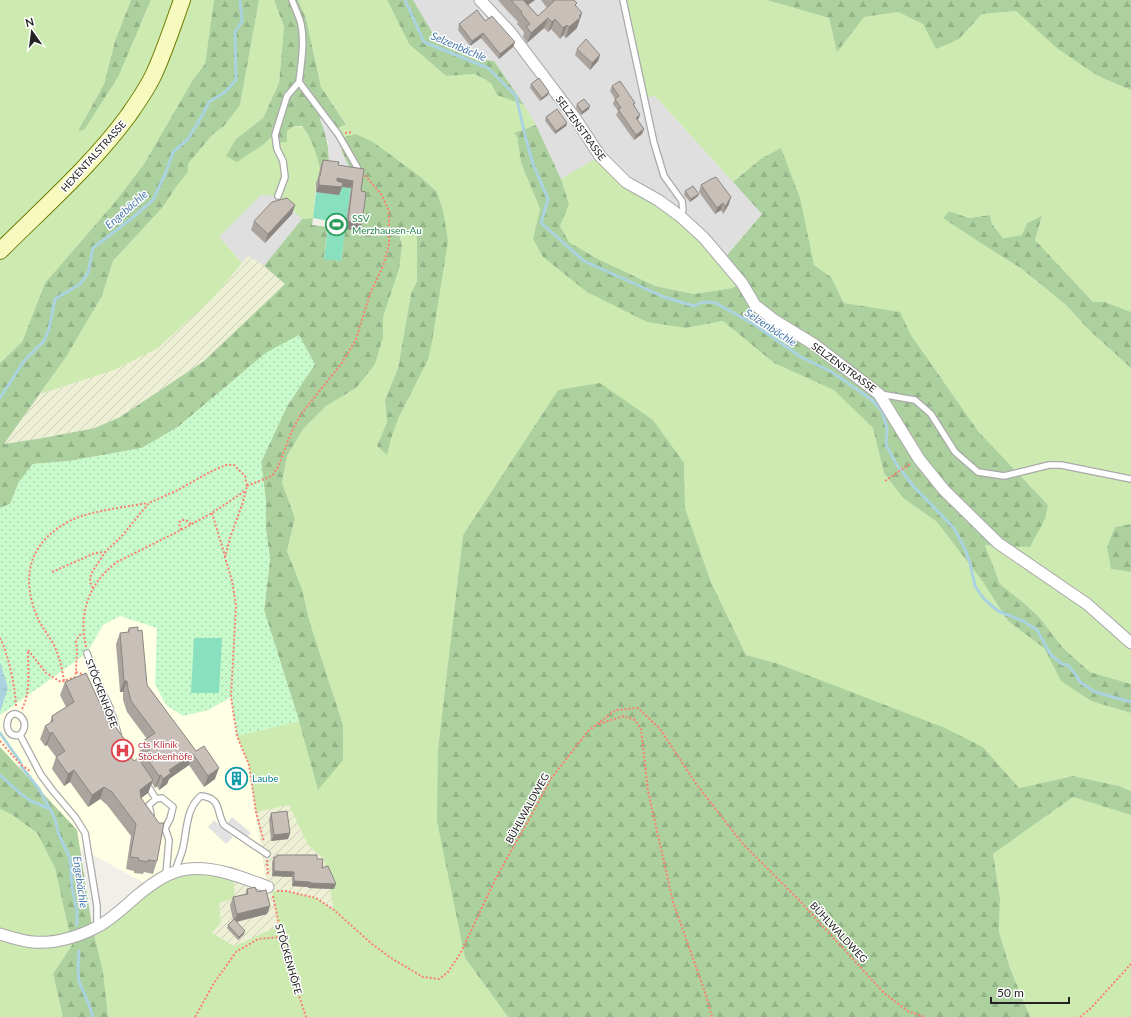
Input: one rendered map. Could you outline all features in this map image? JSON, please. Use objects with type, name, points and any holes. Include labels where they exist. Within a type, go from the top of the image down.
[{"type":"main road","name":"HEXENTALSTRASSE","points":[[0,251],[84,169],[119,128],[154,75],[182,0]]},
{"type":"street","name":"SELZENSTRASSE","points":[[480,0],[515,38],[575,118],[600,156],[626,182],[658,200],[680,216],[704,238],[742,283],[755,305],[774,320],[815,346],[879,394],[919,459],[944,490],[998,543],[1087,604],[1131,643]]},
{"type":"street","points":[[0,934],[32,942],[53,941],[80,935],[97,927],[150,886],[170,874],[189,869],[209,869],[234,875],[269,887]]},
{"type":"lane","points":[[278,196],[285,177],[283,161],[277,149],[274,135],[287,96],[299,82],[302,58],[301,25],[292,0]]},
{"type":"lane","points":[[623,0],[654,143],[664,176],[682,201],[684,210],[680,216]]},
{"type":"lane","points":[[299,82],[338,134],[357,167]]},
{"type":"lane","points":[[879,394],[915,400],[931,414],[955,452],[978,472],[1004,476],[1049,465],[1061,465],[1131,480]]},
{"type":"lane","name":"STÖCKENHÖFE","points":[[87,653],[95,677],[111,710],[120,740]]},
{"type":"lane","points":[[17,715],[25,723],[24,729],[20,735],[11,735],[5,728],[4,723],[10,716],[17,715]]},
{"type":"lane","points":[[20,735],[41,775],[75,817],[85,833],[97,906],[97,927]]},
{"type":"lane","points":[[142,777],[153,792],[156,799]]},
{"type":"lane","points":[[170,874],[183,849],[191,810],[195,800],[201,796],[209,796],[215,802],[219,809],[220,818],[224,826],[267,854]]},
{"type":"lane","points":[[153,819],[149,812],[149,805],[156,799],[162,798],[173,807],[170,819],[165,828]]},
{"type":"lane","points":[[159,824],[165,828],[169,840],[170,874]]},
{"type":"path","points":[[247,486],[272,476],[278,467],[291,433],[301,414],[342,363],[356,339],[370,294],[390,244],[389,212],[380,194],[367,176],[357,167]]},
{"type":"path","points":[[884,481],[910,464]]},
{"type":"path","points":[[64,681],[62,668],[52,643],[40,624],[33,606],[28,583],[32,558],[38,546],[51,533],[62,525],[78,517],[149,503],[176,491],[210,472],[226,465],[234,465],[245,476],[247,486],[230,538],[226,557]]},
{"type":"path","points":[[87,653],[82,632],[85,609],[93,588],[108,569],[117,562],[212,513],[246,490]]},
{"type":"path","points":[[93,588],[90,582],[91,574],[105,552],[121,537],[149,503]]},
{"type":"path","name":"STÖCKENHÖFE","points":[[212,513],[226,557],[236,605],[231,697],[237,736],[249,765],[256,812],[267,854],[269,887],[281,937],[306,1017]]},
{"type":"path","points":[[181,530],[178,524],[181,520],[186,520],[191,524]]},
{"type":"path","points":[[52,572],[95,553],[105,552]]},
{"type":"path","points":[[17,715],[26,700],[29,682],[28,650],[46,673],[61,682],[75,677],[77,650],[76,642],[82,632]]},
{"type":"path","points":[[0,638],[4,647],[16,696],[17,715]]},
{"type":"path","points":[[76,672],[82,674]]},
{"type":"path","name":"BÜHLWALDWEG","points":[[269,887],[316,898],[334,910],[372,944],[391,958],[423,977],[439,979],[448,972],[460,954],[496,878],[550,780],[588,731],[616,710],[638,708],[660,729],[697,785],[743,844],[799,900],[884,993],[908,1011],[925,1017]]},
{"type":"path","points":[[598,725],[624,716],[635,720],[641,729],[648,791],[673,902],[706,995],[712,1017]]},
{"type":"path","points":[[0,741],[20,764],[30,772],[41,775]]},
{"type":"path","points":[[194,1017],[214,983],[236,952],[258,939],[281,937]]},
{"type":"path","points":[[1080,1017],[1091,1008],[1131,964]]},
{"type":"shaded area","points":[[413,0],[623,0],[655,96],[762,214],[723,260],[600,157],[561,179],[536,125],[494,61],[472,58],[441,36],[431,32]]},
{"type":"shaded area","points":[[323,114],[346,146],[341,150],[349,167],[349,175],[329,163],[328,141],[320,119]]},
{"type":"shaded area","points":[[261,194],[278,196],[302,219],[264,266],[248,256],[242,263],[219,237]]},
{"type":"shaded area","points":[[248,256],[264,266],[286,284],[204,361],[120,417],[95,428],[4,444],[40,394],[114,370],[215,296]]},
{"type":"shaded area","name":"cts Klinik Stöckenhöfe","points":[[120,616],[157,627],[156,684],[208,710],[231,697],[237,736],[249,765],[268,887],[150,886],[80,848],[77,830],[0,747],[0,715],[87,653],[103,625]]},
{"type":"shaded area","points":[[289,805],[308,845],[324,859],[334,910],[273,891],[279,926],[234,946],[211,933],[221,922],[218,903],[233,875],[267,887],[256,812]]},
{"type":"shaded area","points":[[232,817],[251,833],[246,839],[227,823]]},
{"type":"shaded area","points":[[214,820],[233,837],[226,844],[208,827]]},
{"type":"green space","points":[[0,0],[131,0],[115,41],[104,84],[78,131],[144,18],[151,0],[214,0],[205,64],[194,78],[144,164],[115,202],[45,283],[22,342],[0,363]]},
{"type":"green space","points":[[131,0],[151,0],[118,77],[84,130],[78,131],[104,84],[115,41]]},
{"type":"green space","points":[[214,0],[259,0],[240,105],[224,126],[212,135],[188,164],[188,172],[163,207],[113,261],[102,296],[66,357],[4,444],[95,428],[120,417],[204,361],[285,284],[264,266],[302,219],[313,218],[312,225],[328,227],[324,258],[341,261],[345,229],[359,231],[349,167],[341,150],[341,138],[356,134],[373,142],[422,178],[437,192],[443,210],[448,241],[432,342],[428,360],[399,417],[387,455],[377,446],[387,422],[385,400],[398,368],[411,294],[417,281],[417,233],[411,231],[399,233],[402,246],[399,269],[383,317],[383,337],[375,364],[356,388],[326,406],[303,429],[287,456],[282,483],[295,518],[287,551],[302,589],[310,623],[343,725],[343,760],[318,790],[299,721],[264,610],[270,559],[266,530],[266,502],[261,462],[287,406],[315,364],[267,352],[178,427],[142,448],[70,461],[33,464],[19,482],[10,504],[0,508],[0,363],[22,342],[45,283],[115,202],[144,164],[194,78],[205,64]]},
{"type":"green space","points":[[259,0],[274,0],[284,27],[279,83],[263,118],[236,139],[275,135],[287,141],[287,131],[294,126],[302,127],[314,146],[320,168],[318,184],[316,184],[313,218],[302,219],[278,196],[261,195],[219,237],[242,263],[215,296],[158,348],[114,370],[40,394],[66,357],[102,296],[113,261],[163,207],[188,172],[187,164],[212,135],[224,126],[240,105]]},
{"type":"green space","points":[[274,0],[298,0],[306,18],[321,87],[346,124],[335,130],[320,119],[327,141],[329,163],[320,168],[313,146],[302,126],[294,126],[287,131],[287,142],[276,143],[274,135],[264,144],[237,162],[226,156],[236,139],[263,118],[279,83],[284,27]]},
{"type":"green space","points":[[298,0],[387,0],[409,44],[446,76],[475,74],[491,83],[497,95],[524,105],[536,125],[514,133],[517,137],[521,163],[540,209],[533,239],[686,328],[723,321],[774,363],[834,389],[873,428],[884,473],[903,498],[937,522],[983,582],[1008,621],[1044,648],[1062,681],[1091,701],[1131,713],[1131,791],[1119,786],[1073,776],[1019,788],[983,747],[776,663],[746,655],[711,582],[685,508],[684,463],[558,390],[463,535],[438,749],[465,958],[508,1017],[108,1017],[92,926],[175,872],[233,875],[235,898],[219,903],[221,922],[212,933],[234,946],[279,926],[272,891],[286,891],[316,898],[334,910],[324,859],[308,845],[289,805],[256,812],[249,765],[237,736],[299,721],[318,789],[343,725],[310,623],[302,589],[287,551],[295,518],[282,483],[287,456],[303,429],[326,406],[356,388],[383,337],[383,317],[402,246],[399,233],[411,231],[417,233],[417,281],[411,294],[398,368],[385,400],[387,422],[377,446],[387,454],[399,417],[428,360],[443,210],[437,192],[422,178],[401,163],[341,138],[335,130],[346,123],[321,87],[306,18]]},
{"type":"green space","points":[[387,0],[413,0],[432,32],[441,36],[472,58],[494,61],[524,105],[497,95],[491,83],[475,74],[446,76],[409,44]]},
{"type":"green space","points":[[623,0],[767,0],[829,18],[837,51],[864,17],[898,12],[959,39],[982,14],[1016,11],[1058,48],[1098,76],[1131,90],[1131,312],[1105,302],[1093,302],[1035,240],[1042,217],[1027,223],[1022,235],[1003,238],[992,224],[990,215],[969,218],[949,211],[943,218],[1022,269],[1066,305],[1089,330],[1131,368],[1131,524],[1115,527],[1111,569],[1131,572],[1131,684],[1090,672],[1063,648],[1039,617],[1000,584],[985,545],[1048,505],[978,431],[911,335],[900,313],[844,303],[831,277],[814,265],[781,148],[762,158],[733,182],[655,96],[645,98]]},
{"type":"green space","points":[[767,0],[1131,0],[1131,90],[1098,76],[1058,49],[1016,11],[982,14],[959,39],[936,49],[923,24],[898,12],[864,17],[837,52],[829,18]]},
{"type":"green space","points":[[536,125],[561,179],[569,204],[560,226],[569,242],[596,258],[655,286],[694,294],[732,288],[742,283],[723,260],[762,214],[733,182],[762,158],[781,148],[800,198],[814,265],[831,277],[844,303],[900,312],[911,335],[978,431],[1048,505],[1045,519],[1030,547],[985,545],[1000,584],[1039,617],[1063,648],[1090,672],[1131,684],[1131,713],[1091,701],[1061,681],[1044,648],[1008,621],[983,582],[937,522],[903,498],[884,473],[873,428],[834,390],[774,363],[723,321],[686,328],[647,322],[587,292],[543,257],[533,239],[540,209],[521,163],[517,137],[514,133]]},
{"type":"green space","points":[[600,156],[658,200],[742,283],[732,288],[694,294],[655,286],[596,258],[569,242],[559,226],[569,204],[561,179]]},
{"type":"green space","name":"SSV Merzhausen-Au","points":[[335,186],[351,188],[341,261],[324,259],[329,221],[313,218],[316,192],[333,194]]},
{"type":"green space","points":[[949,211],[969,218],[990,215],[992,224],[1003,238],[1022,235],[1027,223],[1042,216],[1035,240],[1093,302],[1105,302],[1131,312],[1131,368],[1089,330],[1066,305],[1022,269],[943,218]]},
{"type":"green space","points":[[299,335],[315,364],[287,406],[261,462],[266,502],[266,530],[270,559],[264,610],[299,721],[237,736],[231,697],[208,710],[183,716],[166,705],[155,684],[157,628],[120,616],[103,625],[87,653],[0,715],[0,508],[10,504],[19,482],[33,464],[70,461],[142,448],[178,427],[267,352]]},
{"type":"green space","points":[[600,383],[653,420],[684,463],[685,508],[711,582],[746,655],[776,663],[945,728],[983,747],[1019,788],[1073,776],[1119,786],[1131,791],[1131,815],[1073,797],[993,854],[1000,898],[999,932],[1010,968],[1030,1017],[508,1017],[465,958],[437,821],[438,749],[463,535],[558,390]]},
{"type":"green space","points":[[1131,524],[1131,572],[1111,569],[1107,547],[1115,527]]},
{"type":"green space","points":[[194,638],[222,638],[219,693],[191,693]]},
{"type":"green space","points":[[0,747],[77,830],[92,926],[103,972],[108,1017],[63,1017],[53,974],[72,945],[55,868],[37,833],[11,814],[0,809]]},
{"type":"green space","points":[[1073,797],[1131,815],[1131,1017],[1030,1017],[1010,968],[999,932],[1000,898],[993,854]]},
{"type":"green space","points":[[0,809],[11,814],[37,833],[55,868],[72,945],[53,974],[63,1017],[0,1017]]},
{"type":"water","points":[[0,662],[8,688],[0,712]]},
{"type":"building","points":[[511,0],[525,0],[524,1],[538,16],[554,1],[553,0],[574,0],[577,3],[575,5],[582,13],[579,16],[581,17],[569,27],[567,25],[563,28],[555,19],[552,22],[548,18],[531,33],[526,26],[530,24]]},
{"type":"building","points":[[477,10],[485,21],[492,16],[515,42],[500,54],[483,33],[472,41],[459,24]]},
{"type":"building","points":[[586,39],[600,55],[592,63],[577,49]]},
{"type":"building","points":[[539,78],[549,92],[542,98],[531,84]]},
{"type":"building","points":[[620,81],[635,103],[633,104],[640,115],[636,118],[644,129],[636,135],[618,109],[621,108],[615,99],[619,96],[612,86]]},
{"type":"building","points":[[584,99],[590,106],[582,112],[577,104]]},
{"type":"building","points":[[557,109],[567,123],[556,131],[546,117]]},
{"type":"building","points":[[323,160],[339,162],[338,165],[364,169],[361,191],[366,192],[362,223],[348,221],[353,181],[337,178],[337,181],[343,183],[342,187],[319,185],[319,176]]},
{"type":"building","points":[[716,177],[731,197],[725,207],[723,203],[717,208],[701,185]]},
{"type":"building","points":[[693,186],[699,194],[691,199],[685,191]]},
{"type":"building","points":[[287,198],[295,205],[268,234],[254,221],[272,202]]},
{"type":"building","points":[[138,627],[138,631],[142,630],[147,685],[196,751],[204,746],[219,768],[208,776],[193,754],[169,770],[171,773],[163,779],[161,775],[159,776],[144,754],[150,750],[143,741],[155,733],[131,701],[127,681],[124,681],[120,633],[129,632],[129,628]]},
{"type":"building","points":[[86,673],[102,708],[125,740],[121,743],[134,761],[138,758],[153,780],[140,790],[141,798],[159,823],[164,823],[157,861],[148,860],[148,862],[138,860],[139,858],[130,857],[136,824],[112,792],[104,787],[92,795],[74,770],[68,774],[56,757],[65,751],[52,732],[50,734],[45,726],[53,721],[52,716],[74,702],[65,682]]},
{"type":"building","points":[[287,811],[290,833],[274,835],[271,813]]},
{"type":"building","points":[[277,855],[317,855],[317,859],[323,859],[322,868],[328,866],[336,884],[294,881],[294,872],[274,871],[274,857],[277,857]]},
{"type":"building","points":[[255,887],[257,892],[266,890],[270,906],[237,914],[233,897],[248,894],[247,889]]},
{"type":"building","points":[[234,919],[245,931],[239,937],[228,925]]},
{"type":"waterway","name":"Engebächle","points":[[0,398],[24,361],[44,341],[49,329],[55,299],[80,284],[88,273],[93,248],[153,200],[166,172],[173,152],[188,139],[209,102],[225,92],[236,80],[235,32],[242,21],[240,0]]},
{"type":"waterway","name":"Selzenbächle","points":[[405,0],[424,42],[488,68],[516,96],[533,164],[548,199],[541,223],[584,261],[664,297],[694,306],[703,302],[716,303],[755,325],[801,357],[832,372],[872,400],[882,411],[887,428],[886,445],[897,465],[914,487],[954,528],[965,549],[975,586],[984,599],[998,611],[1023,621],[1037,630],[1051,655],[1062,664],[1068,665],[1080,682],[1095,692],[1131,702]]},
{"type":"waterway","points":[[0,733],[21,763]]},
{"type":"waterway","points":[[21,766],[39,789],[50,809]]},
{"type":"waterway","name":"Engebächle","points":[[0,775],[31,801],[50,809],[55,819],[59,835],[70,858],[72,887],[77,911],[77,925]]},
{"type":"waterway","name":"Engebächle","points":[[79,951],[79,981],[93,1017]]},
{"type":"place","name":"SSV Merzhausen-Au","points":[[337,224]]},
{"type":"place","name":"cts Klinik Stöckenhöfe","points":[[123,750]]},
{"type":"place","name":"Laube","points":[[236,778]]}]
